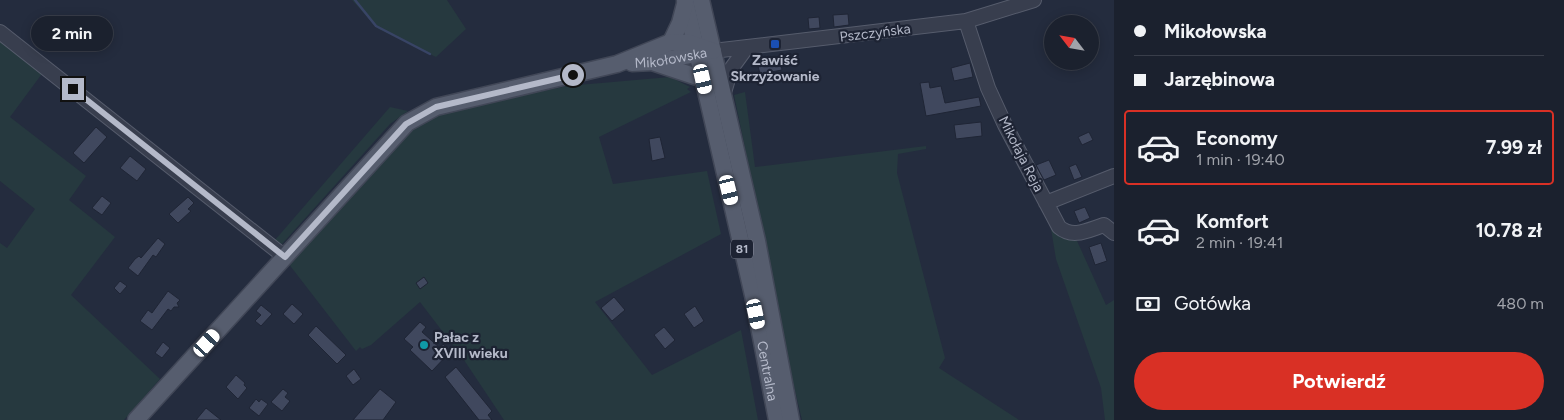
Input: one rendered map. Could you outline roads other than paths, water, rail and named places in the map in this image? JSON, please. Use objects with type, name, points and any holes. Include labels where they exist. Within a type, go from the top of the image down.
[{"type":"main road","points":[[671,42],[690,1]]},
{"type":"main road","name":"Centralna","points":[[690,1],[702,50],[723,96],[775,327],[791,420]]},
{"type":"main road","name":"Mikołowska","points":[[136,420],[406,124],[436,107],[618,64],[671,42],[702,50]]},
{"type":"main road","name":"Centralna","points":[[702,50],[703,79],[751,286],[777,420]]},
{"type":"main road","name":"Mikołowska","points":[[618,64],[653,62],[702,50]]},
{"type":"main road","points":[[653,62],[703,79]]},
{"type":"street","name":"Pszczyńska","points":[[702,50],[747,47],[966,21],[1034,0]]},
{"type":"street","name":"Mikołaja Reja","points":[[966,21],[988,88],[1059,228],[1066,234],[1074,234],[1104,225],[1114,233]]},
{"type":"street","points":[[0,32],[285,257]]},
{"type":"street","points":[[723,96],[731,69],[747,47]]},
{"type":"street","points":[[1046,202],[1114,176]]},
{"type":"waterway","points":[[355,0],[376,26],[430,54]]},
{"type":"place","name":"Zawiść Skrzyżowanie","points":[[775,44]]},
{"type":"place","name":"Pałac z XVIII wieku","points":[[424,345]]}]
